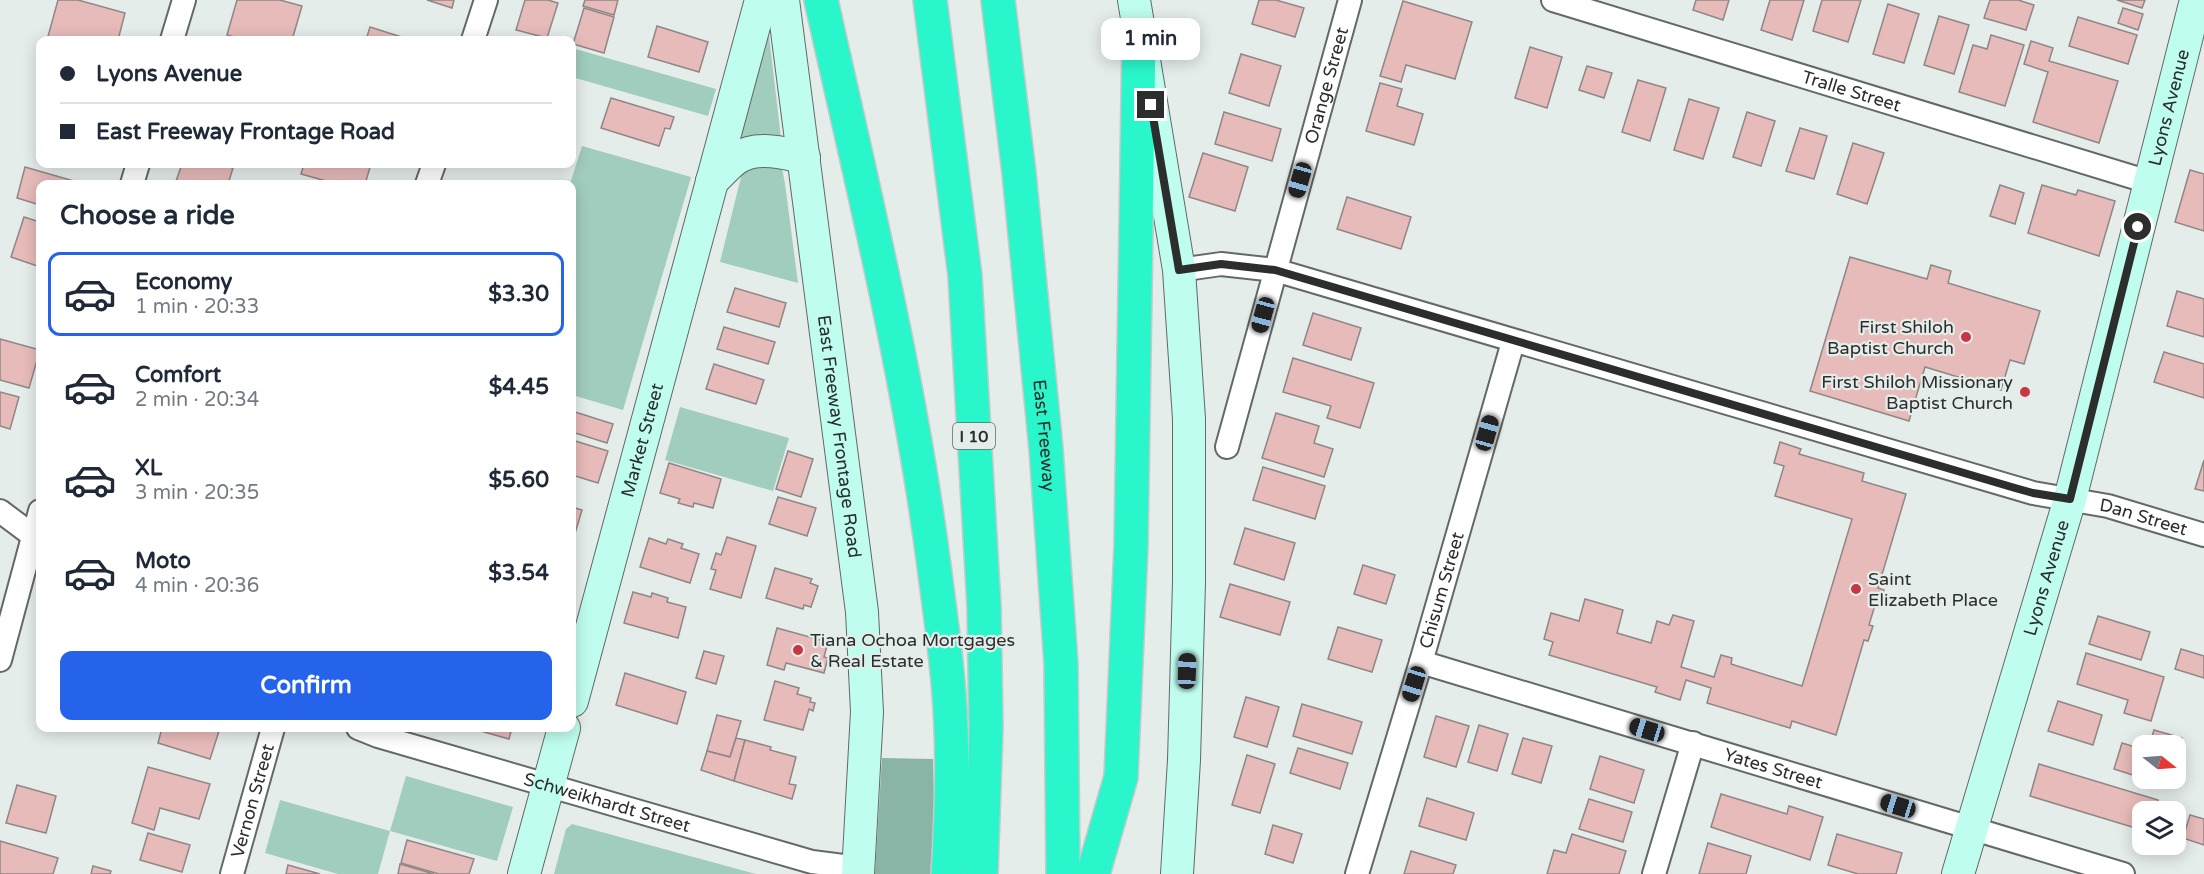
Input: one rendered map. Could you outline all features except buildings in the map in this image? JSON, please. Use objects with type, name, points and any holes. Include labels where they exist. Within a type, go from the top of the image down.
[{"type":"highway","points":[[821,0],[890,312],[923,483],[943,638],[951,728],[948,874]]},
{"type":"highway","name":"I 10","points":[[930,0],[966,288],[984,606],[986,728],[981,874]]},
{"type":"highway","name":"East Freeway","points":[[999,0],[1019,173],[1046,450],[1061,664],[1063,874]]},
{"type":"highway","points":[[1093,874],[1121,777],[1131,546],[1138,35]]},
{"type":"street","points":[[173,36],[184,0]]},
{"type":"street","points":[[474,36],[486,0]]},
{"type":"street","name":"Market Street","points":[[576,686],[761,0]]},
{"type":"street","name":"East Freeway Frontage Road","points":[[783,0],[862,612],[867,712],[859,871]]},
{"type":"street","points":[[1134,0],[1138,35],[1179,270],[1189,419],[1189,582],[1184,760],[1177,874]]},
{"type":"street","name":"Orange Street","points":[[1227,447],[1350,0]]},
{"type":"street","name":"Tralle Street","points":[[1552,0],[2149,182]]},
{"type":"street","name":"Lyons Avenue","points":[[1958,874],[2070,499],[2196,0]]},
{"type":"street","points":[[712,181],[737,158],[747,154],[773,151],[804,157]]},
{"type":"street","name":"Dan Street","points":[[1179,270],[1221,264],[1275,270],[2033,493],[2108,506],[2204,534]]},
{"type":"street","name":"Chisum Street","points":[[1357,874],[1514,342]]},
{"type":"street","points":[[0,511],[36,538]]},
{"type":"street","points":[[0,660],[36,542]]},
{"type":"street","name":"Yates Street","points":[[1421,662],[2123,874]]},
{"type":"street","name":"Vernon Street","points":[[232,874],[272,732]]},
{"type":"street","name":"Schweikhardt Street","points":[[368,732],[549,785],[810,868],[859,871]]},
{"type":"street","points":[[524,874],[563,732]]},
{"type":"street","points":[[1654,874],[1693,743]]},
{"type":"green space","points":[[767,19],[781,138],[739,142]]},
{"type":"green space","points":[[576,49],[716,89],[708,116],[576,78]]},
{"type":"green space","points":[[582,146],[691,177],[623,410],[576,396],[576,180],[571,180]]},
{"type":"green space","points":[[775,164],[782,168],[798,283],[720,262],[741,177],[738,175],[748,166],[773,168]]},
{"type":"green space","points":[[680,407],[789,438],[773,491],[665,460]]},
{"type":"green space","points":[[882,758],[933,759],[936,874],[875,874]]},
{"type":"green space","points":[[406,776],[513,807],[497,861],[390,831]]},
{"type":"green space","points":[[280,800],[390,831],[378,874],[338,874],[265,853]]},
{"type":"green space","points":[[572,824],[756,874],[554,874],[566,829]]},
{"type":"place","name":"First Shiloh Baptist Church","points":[[1966,337]]},
{"type":"place","name":"First Shiloh Missionary Baptist Church","points":[[2025,392]]},
{"type":"place","name":"Saint Elizabeth Place","points":[[1856,589]]},
{"type":"place","name":"Tiana Ochoa Mortgages & Real Estate","points":[[798,650]]},
{"type":"route","points":[[1151,105],[1179,270],[1221,264],[1275,270],[2015,488],[2070,499],[2138,227]]}]
